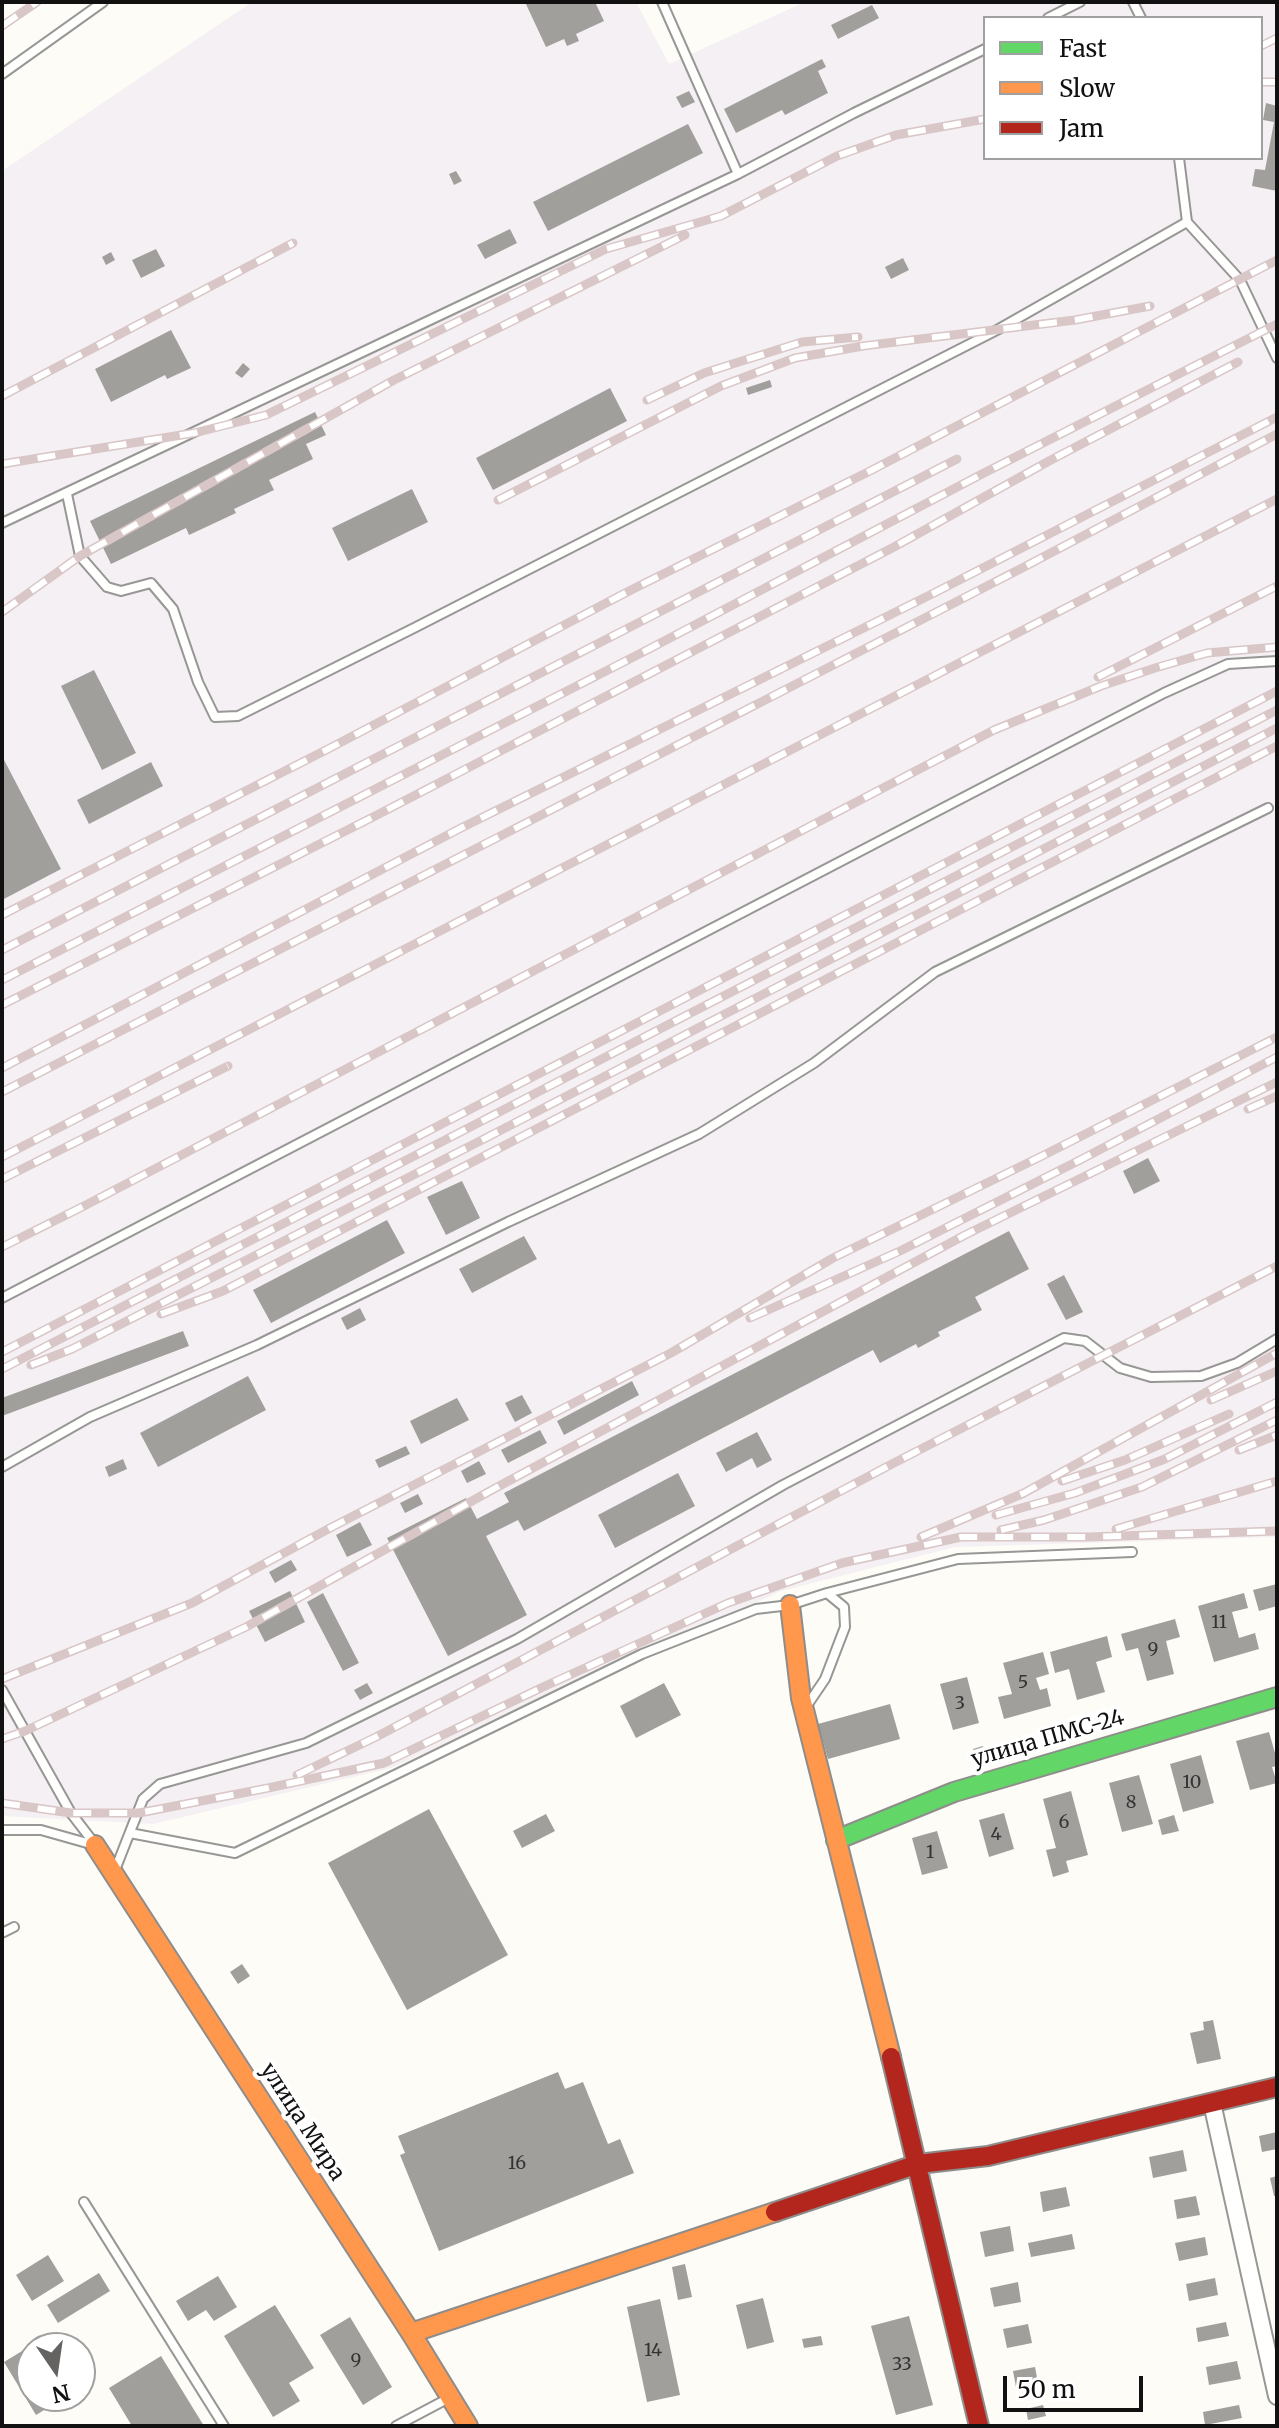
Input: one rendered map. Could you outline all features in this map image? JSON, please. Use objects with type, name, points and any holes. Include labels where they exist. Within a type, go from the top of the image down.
[{"type":"street","points":[[790,1605],[804,1711],[918,2164],[979,2426]]},
{"type":"street","name":"улица ПМС-24","points":[[836,1840],[954,1792],[1277,1697]]},
{"type":"street","name":"улица Мира","points":[[95,1845],[468,2426]]},
{"type":"street","points":[[411,2333],[918,2164],[988,2156],[1277,2087]]},
{"type":"street","points":[[1212,2103],[1277,2396]]},
{"type":"lane","points":[[2,74],[103,2]]},
{"type":"lane","points":[[662,2],[738,174]]},
{"type":"lane","points":[[1052,16],[1080,2]]},
{"type":"lane","points":[[2,523],[738,174],[983,50]]},
{"type":"lane","points":[[1179,160],[1187,222],[1240,280],[1277,358]]},
{"type":"lane","points":[[67,494],[80,556],[107,587],[121,591],[151,583],[173,609],[198,682],[215,717],[238,716],[997,330],[1187,222]]},
{"type":"lane","points":[[2,1298],[1164,693],[1228,664],[1277,661]]},
{"type":"lane","points":[[2,1467],[90,1417],[257,1345],[508,1222],[699,1134],[814,1063],[935,972],[1268,808]]},
{"type":"lane","points":[[114,1874],[143,1799],[160,1784],[306,1743],[517,1639],[783,1485],[1064,1338],[1085,1341],[1120,1368],[1151,1377],[1201,1376],[1237,1363],[1277,1339]]},
{"type":"lane","points":[[130,1833],[235,1853],[642,1654],[756,1609],[790,1605],[958,1559],[1132,1552]]},
{"type":"lane","points":[[804,1711],[825,1679],[845,1627],[844,1607],[827,1593]]},
{"type":"lane","points":[[2,1690],[71,1813],[95,1845]]},
{"type":"lane","points":[[2,1830],[41,1830],[95,1845]]},
{"type":"lane","points":[[2,1933],[14,1927]]},
{"type":"lane","points":[[84,2202],[224,2426]]},
{"type":"lane","points":[[396,2426],[450,2398]]},
{"type":"shaded area","points":[[252,2],[636,2],[669,64],[805,2],[1277,2],[1277,1537],[955,1547],[781,1591],[391,1768],[153,1824],[2,1816],[2,171]]},
{"type":"building","points":[[525,2],[595,2],[604,21],[576,34],[579,41],[567,46],[564,39],[546,47]]},
{"type":"building","points":[[872,5],[879,18],[838,39],[831,25]]},
{"type":"building","points":[[822,59],[826,67],[818,71],[828,93],[785,115],[782,110],[736,133],[724,109]]},
{"type":"building","points":[[689,91],[695,102],[682,108],[676,97]]},
{"type":"building","points":[[1266,103],[1277,106],[1277,191],[1252,186],[1255,169],[1265,170],[1274,122],[1263,120]]},
{"type":"building","points":[[688,124],[703,153],[548,231],[533,202]]},
{"type":"building","points":[[456,171],[462,181],[454,185],[449,174]]},
{"type":"building","points":[[510,229],[517,243],[485,259],[477,245]]},
{"type":"building","points":[[156,249],[165,266],[141,278],[132,260]]},
{"type":"building","points":[[111,252],[115,260],[106,265],[102,257]]},
{"type":"building","points":[[903,258],[909,270],[891,279],[885,267]]},
{"type":"building","points":[[171,330],[191,368],[167,379],[165,375],[111,402],[95,369]]},
{"type":"building","points":[[243,363],[250,369],[242,378],[235,373]]},
{"type":"building","points":[[770,380],[772,387],[748,395],[746,388]]},
{"type":"building","points":[[610,388],[627,421],[493,490],[476,458]]},
{"type":"building","points":[[315,412],[326,435],[306,444],[313,459],[269,480],[274,490],[234,509],[236,513],[189,535],[186,528],[111,564],[90,521]]},
{"type":"building","points":[[412,489],[428,522],[348,561],[332,528]]},
{"type":"building","points":[[94,670],[136,753],[102,770],[61,686]]},
{"type":"building","points":[[2,756],[61,869],[2,900]]},
{"type":"building","points":[[151,762],[163,786],[89,824],[77,800]]},
{"type":"building","points":[[1148,1158],[1160,1181],[1134,1194],[1123,1171]]},
{"type":"building","points":[[462,1181],[480,1218],[446,1235],[427,1197]]},
{"type":"building","points":[[387,1220],[405,1253],[271,1323],[253,1290]]},
{"type":"building","points":[[1009,1231],[1029,1269],[975,1297],[982,1310],[938,1332],[940,1336],[918,1348],[916,1344],[880,1363],[873,1350],[524,1531],[518,1520],[486,1536],[527,1615],[448,1656],[387,1538],[466,1498],[477,1519],[509,1502],[504,1493]]},
{"type":"building","points":[[524,1236],[537,1259],[472,1293],[459,1269]]},
{"type":"building","points":[[1064,1275],[1083,1312],[1066,1320],[1047,1284]]},
{"type":"building","points":[[360,1308],[366,1320],[347,1330],[341,1318]]},
{"type":"building","points":[[183,1331],[189,1346],[2,1416],[2,1398]]},
{"type":"building","points":[[248,1376],[266,1410],[158,1467],[140,1433]]},
{"type":"building","points":[[632,1381],[639,1395],[564,1435],[557,1421]]},
{"type":"building","points":[[522,1395],[532,1413],[515,1422],[505,1403]]},
{"type":"building","points":[[457,1398],[469,1420],[421,1444],[410,1421]]},
{"type":"building","points":[[540,1430],[547,1443],[508,1463],[501,1450]]},
{"type":"building","points":[[757,1432],[772,1460],[757,1468],[752,1458],[726,1472],[716,1453]]},
{"type":"building","points":[[406,1446],[410,1454],[379,1468],[375,1460]]},
{"type":"building","points":[[123,1459],[127,1469],[109,1477],[105,1467]]},
{"type":"building","points":[[479,1461],[486,1474],[467,1483],[461,1471]]},
{"type":"building","points":[[678,1473],[695,1506],[615,1548],[598,1515]]},
{"type":"building","points":[[418,1494],[423,1504],[405,1513],[400,1503]]},
{"type":"building","points":[[360,1522],[372,1545],[347,1557],[336,1535]]},
{"type":"building","points":[[291,1560],[297,1570],[275,1583],[269,1572]]},
{"type":"building","points":[[1277,1584],[1277,1606],[1259,1611],[1253,1590]]},
{"type":"building","points":[[290,1591],[305,1622],[265,1642],[249,1611]]},
{"type":"building","points":[[323,1593],[359,1663],[343,1671],[307,1602]]},
{"type":"building","points":[[1244,1593],[1248,1608],[1232,1612],[1239,1638],[1255,1633],[1259,1649],[1214,1662],[1198,1606]]},
{"type":"building","points":[[1175,1619],[1180,1637],[1166,1641],[1174,1674],[1147,1681],[1138,1648],[1126,1651],[1121,1634]]},
{"type":"building","points":[[1107,1636],[1112,1657],[1096,1662],[1105,1692],[1077,1700],[1069,1669],[1055,1673],[1050,1652]]},
{"type":"building","points":[[1043,1652],[1049,1674],[1036,1678],[1040,1690],[1047,1688],[1051,1706],[1004,1719],[998,1697],[1012,1694],[1003,1663]]},
{"type":"building","points":[[967,1677],[979,1723],[953,1730],[940,1684]]},
{"type":"building","points":[[367,1683],[373,1693],[360,1700],[354,1690]]},
{"type":"building","points":[[664,1683],[681,1715],[636,1738],[620,1706]]},
{"type":"building","points":[[890,1704],[900,1739],[828,1759],[818,1724]]},
{"type":"building","points":[[1269,1732],[1277,1760],[1277,1766],[1272,1767],[1277,1783],[1250,1790],[1236,1741]]},
{"type":"building","points":[[983,1746],[989,1765],[978,1768],[973,1749]]},
{"type":"building","points":[[1201,1755],[1214,1803],[1183,1812],[1170,1764]]},
{"type":"building","points":[[1139,1775],[1153,1824],[1122,1832],[1109,1783]]},
{"type":"building","points":[[1071,1791],[1088,1855],[1066,1861],[1069,1872],[1053,1877],[1046,1850],[1056,1848],[1043,1799]]},
{"type":"building","points":[[429,1809],[508,1955],[407,2010],[328,1863]]},
{"type":"building","points":[[1004,1813],[1014,1849],[989,1857],[979,1820]]},
{"type":"building","points":[[546,1814],[555,1831],[522,1848],[513,1831]]},
{"type":"building","points":[[1174,1815],[1179,1831],[1162,1835],[1158,1820]]},
{"type":"building","points":[[937,1831],[948,1868],[922,1875],[912,1838]]},
{"type":"building","points":[[242,1964],[250,1976],[238,1984],[230,1972]]},
{"type":"building","points":[[1213,2020],[1221,2059],[1197,2064],[1190,2033],[1204,2030],[1203,2022]]},
{"type":"building","points":[[558,2072],[565,2089],[583,2082],[608,2144],[620,2139],[634,2173],[439,2251],[400,2155],[405,2153],[398,2136]]},
{"type":"building","points":[[1277,2132],[1277,2149],[1262,2152],[1259,2136]]},
{"type":"building","points":[[1183,2150],[1187,2171],[1153,2178],[1149,2157]]},
{"type":"building","points":[[1277,2176],[1277,2196],[1274,2196],[1270,2178]]},
{"type":"building","points":[[1066,2187],[1070,2206],[1043,2212],[1040,2192]]},
{"type":"building","points":[[1196,2196],[1200,2215],[1177,2219],[1174,2200]]},
{"type":"building","points":[[1010,2226],[1014,2251],[985,2257],[980,2232]]},
{"type":"building","points":[[1072,2234],[1075,2249],[1031,2257],[1028,2243]]},
{"type":"building","points":[[1205,2237],[1208,2255],[1179,2261],[1175,2243]]},
{"type":"building","points":[[48,2255],[64,2281],[32,2301],[16,2275]]},
{"type":"building","points":[[685,2264],[692,2297],[678,2300],[672,2267]]},
{"type":"building","points":[[99,2273],[110,2291],[58,2323],[47,2305]]},
{"type":"building","points":[[218,2276],[237,2307],[214,2321],[206,2310],[188,2321],[176,2301]]},
{"type":"building","points":[[1215,2278],[1218,2295],[1189,2301],[1186,2284]]},
{"type":"building","points":[[1018,2282],[1021,2302],[994,2307],[990,2288]]},
{"type":"building","points":[[763,2298],[774,2342],[747,2349],[736,2305]]},
{"type":"building","points":[[660,2299],[680,2395],[647,2402],[627,2307]]},
{"type":"building","points":[[275,2305],[314,2368],[289,2383],[300,2401],[273,2417],[224,2336]]},
{"type":"building","points":[[909,2316],[933,2405],[896,2415],[871,2326]]},
{"type":"building","points":[[350,2317],[392,2387],[363,2405],[320,2335]]},
{"type":"building","points":[[1226,2322],[1229,2336],[1198,2342],[1196,2328]]},
{"type":"building","points":[[1028,2324],[1032,2343],[1007,2348],[1003,2329]]},
{"type":"building","points":[[821,2336],[823,2345],[804,2348],[802,2339]]},
{"type":"building","points":[[16,2355],[16,2382],[4,2362]]},
{"type":"building","points":[[161,2356],[204,2426],[132,2426],[109,2388]]},
{"type":"building","points":[[1237,2361],[1241,2379],[1209,2385],[1206,2367]]},
{"type":"building","points":[[1035,2367],[1038,2383],[1016,2387],[1013,2371]]},
{"type":"building","points":[[1043,2405],[1046,2416],[1028,2420],[1026,2409]]},
{"type":"building","points":[[1239,2405],[1242,2418],[1205,2425],[1203,2412]]},
{"type":"railway","points":[[2,26],[37,2]]},
{"type":"railway","points":[[1263,45],[1277,38]]},
{"type":"railway","points":[[1263,82],[1277,82]]},
{"type":"railway","points":[[2,464],[194,433],[266,415],[606,249],[721,216],[837,156],[896,135],[983,119]]},
{"type":"railway","points":[[2,612],[80,556],[394,380],[685,235]]},
{"type":"railway","points":[[2,396],[293,243]]},
{"type":"railway","points":[[2,915],[1277,260]]},
{"type":"railway","points":[[498,500],[721,386],[795,358],[863,346],[1075,320],[1150,306]]},
{"type":"railway","points":[[2,980],[1277,324]]},
{"type":"railway","points":[[647,400],[704,373],[802,342],[858,337]]},
{"type":"railway","points":[[2,1005],[894,547],[1238,362]]},
{"type":"railway","points":[[2,1068],[461,828],[934,593],[1277,417]]},
{"type":"railway","points":[[2,1092],[1277,434]]},
{"type":"railway","points":[[2,950],[957,459]]},
{"type":"railway","points":[[2,1157],[1277,499]]},
{"type":"railway","points":[[1098,677],[1277,586]]},
{"type":"railway","points":[[2,1247],[994,730],[1101,686],[1155,668],[1207,653],[1277,647]]},
{"type":"railway","points":[[2,1352],[1277,691]]},
{"type":"railway","points":[[2,1369],[1277,710]]},
{"type":"railway","points":[[31,1365],[72,1349],[480,1141],[1277,728]]},
{"type":"railway","points":[[161,1314],[223,1291],[1277,746]]},
{"type":"railway","points":[[2,1679],[192,1603],[330,1528],[671,1353],[833,1258],[1277,1037]]},
{"type":"railway","points":[[750,1318],[900,1251],[1277,1057]]},
{"type":"railway","points":[[2,1179],[228,1066]]},
{"type":"railway","points":[[2,1739],[246,1627],[490,1491],[965,1235],[1277,1082]]},
{"type":"railway","points":[[1248,1109],[1277,1096]]},
{"type":"railway","points":[[297,1775],[376,1737],[890,1465],[1277,1266]]},
{"type":"railway","points":[[921,1537],[1024,1493],[1277,1353]]},
{"type":"railway","points":[[1211,1400],[1277,1371]]},
{"type":"railway","points":[[996,1515],[1075,1493],[1165,1459],[1277,1402]]},
{"type":"railway","points":[[1062,1481],[1125,1460],[1229,1414]]},
{"type":"railway","points":[[1001,1530],[1044,1520],[1142,1487],[1277,1420]]},
{"type":"railway","points":[[1239,1450],[1277,1435]]},
{"type":"railway","points":[[1116,1529],[1277,1481]]},
{"type":"railway","points":[[2,1803],[71,1813],[139,1813],[384,1763],[728,1603],[842,1563],[961,1537],[1089,1537],[1277,1531]]},
{"type":"traffic: fast","points":[[836,1840],[954,1792],[1277,1697]]},
{"type":"traffic: slow","points":[[790,1605],[801,1698],[891,2057]]},
{"type":"traffic: slow","points":[[95,1845],[468,2426]]},
{"type":"traffic: slow","points":[[411,2333],[775,2212]]},
{"type":"traffic: jam","points":[[891,2057],[979,2426]]},
{"type":"traffic: jam","points":[[775,2212],[918,2164],[988,2156],[1277,2087]]}]
